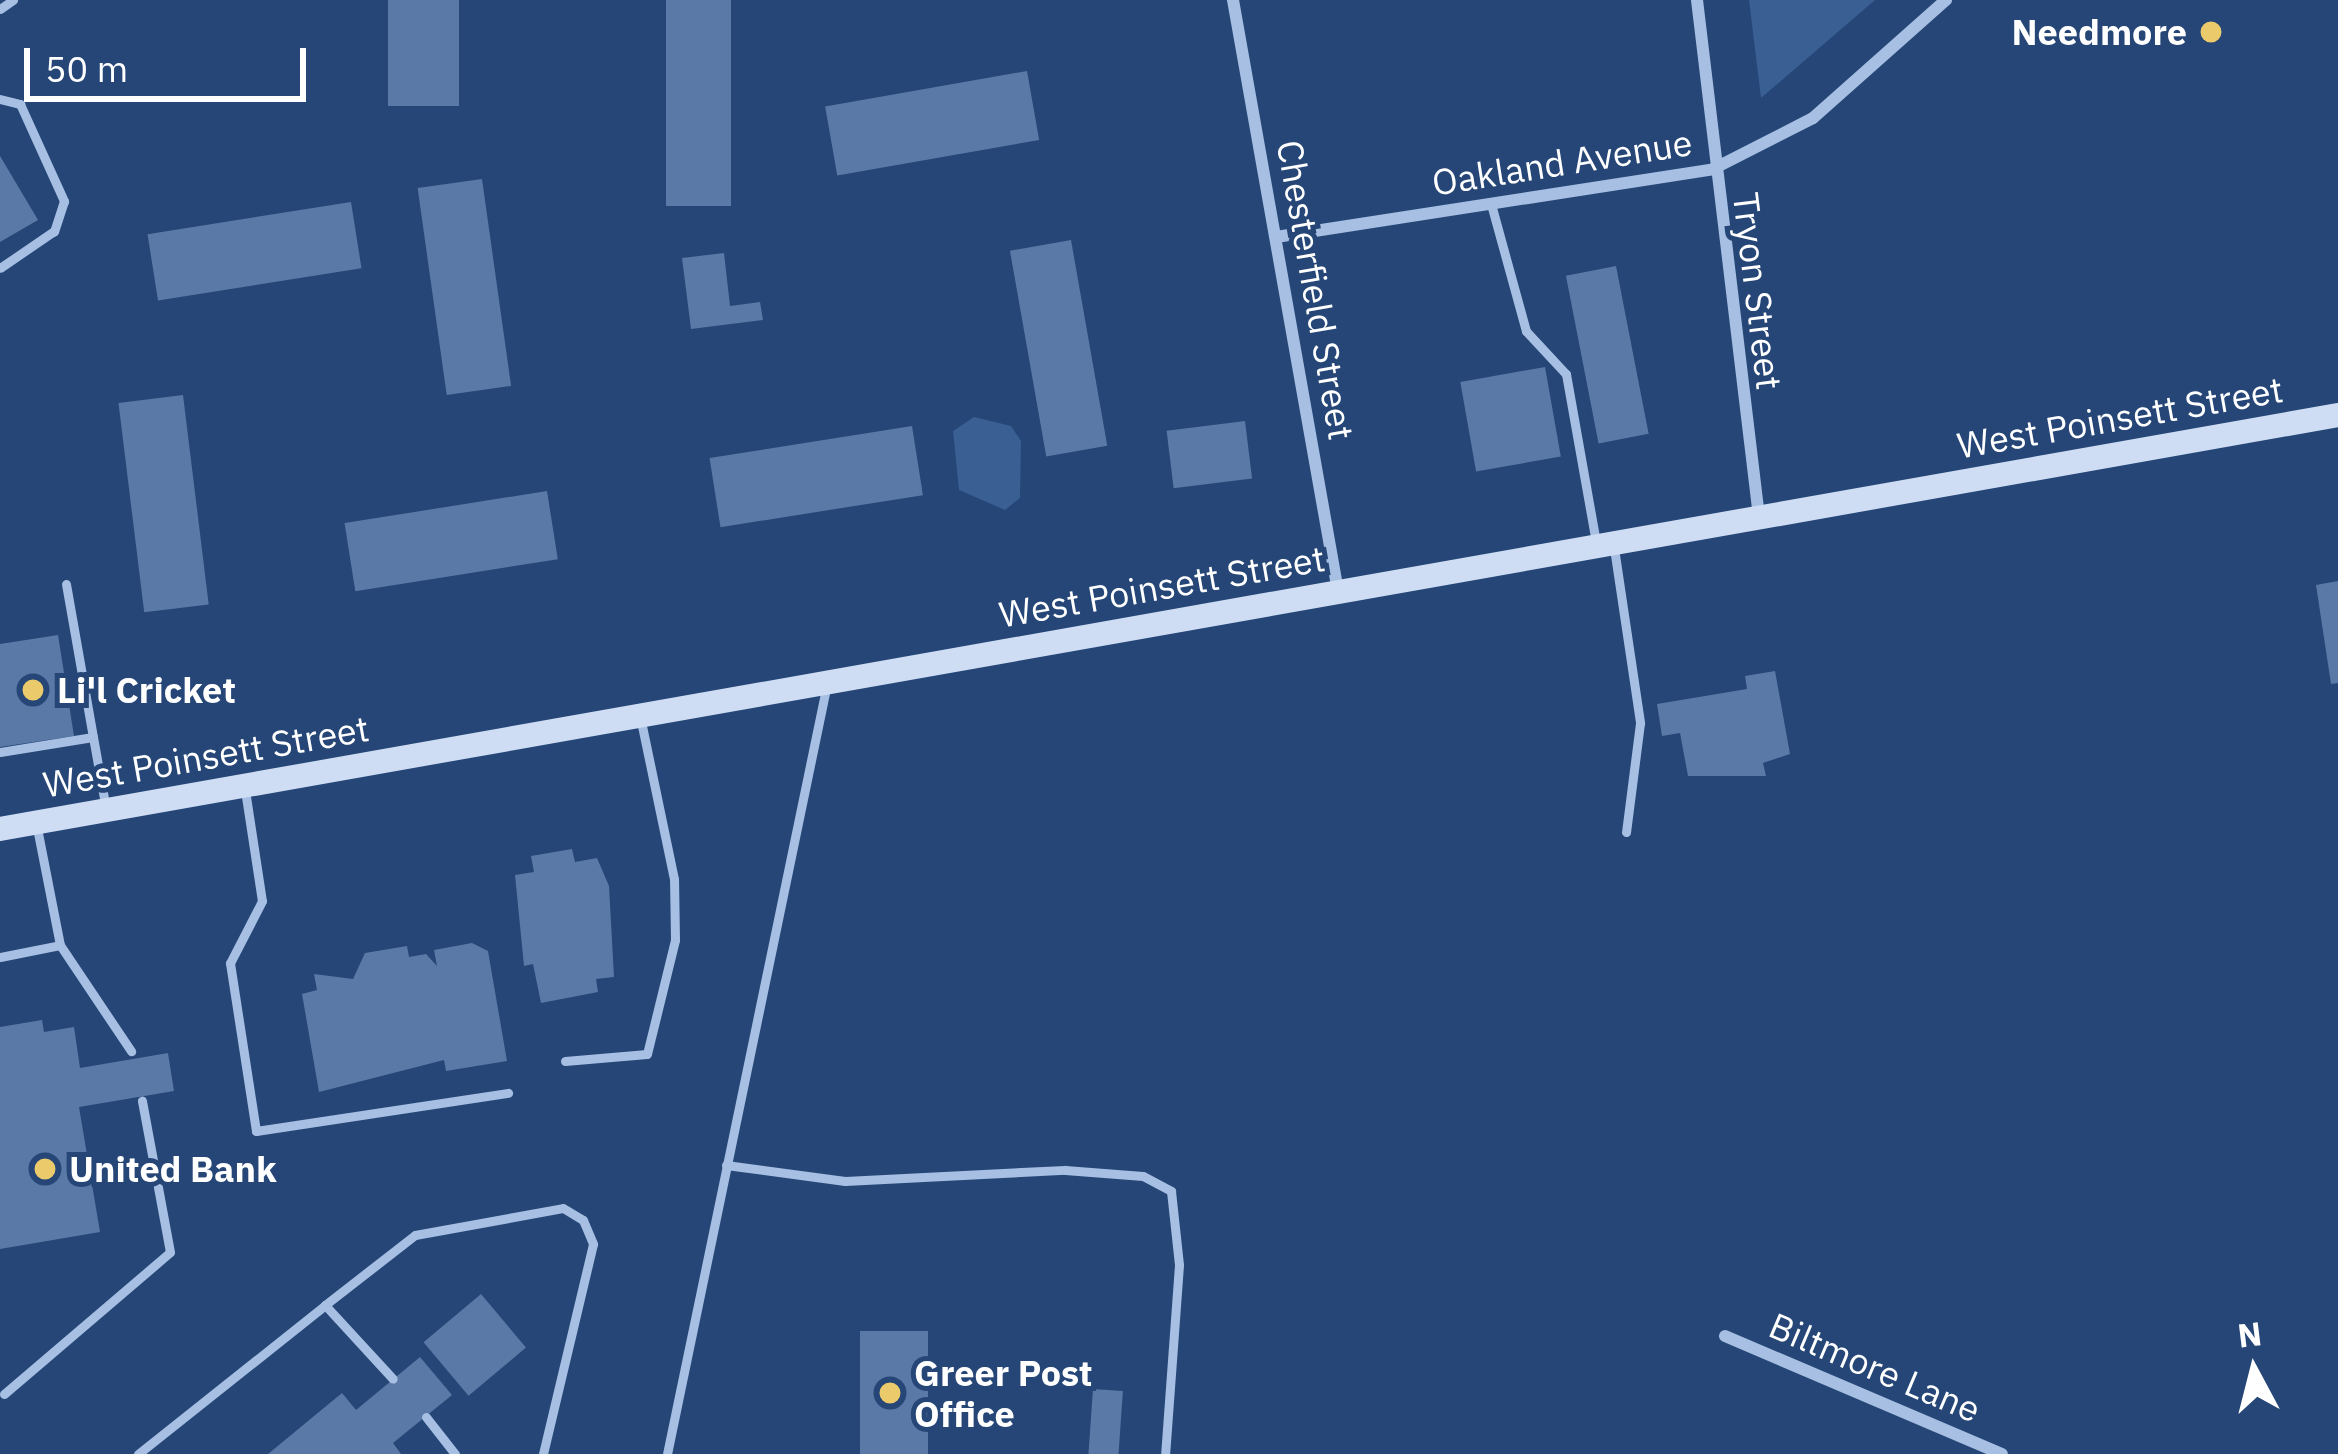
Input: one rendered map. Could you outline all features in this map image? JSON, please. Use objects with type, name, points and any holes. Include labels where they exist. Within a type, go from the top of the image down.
[{"type":"main road","name":"West Poinsett Street","points":[[0,829],[2338,416]]},
{"type":"street","name":"Chesterfield Street","points":[[1233,0],[1338,591]]},
{"type":"street","name":"Tryon Street","points":[[1696,0],[1713,169],[1760,518]]},
{"type":"street","name":"Oakland Avenue","points":[[1276,237],[1713,169],[1814,118],[1946,0]]},
{"type":"street","name":"Biltmore Lane","points":[[1725,1336],[2002,1454]]},
{"type":"lane","points":[[0,9],[13,0]]},
{"type":"lane","points":[[0,99],[20,104],[64,201],[54,231],[0,268]]},
{"type":"lane","points":[[1491,204],[1526,331],[1566,374],[1605,544],[1640,722],[1626,832]]},
{"type":"lane","points":[[66,584],[106,810]]},
{"type":"lane","points":[[667,1454],[827,683]]},
{"type":"lane","points":[[565,1060],[647,1054],[675,940],[674,879],[640,715]]},
{"type":"lane","points":[[0,752],[93,736]]},
{"type":"lane","points":[[244,785],[262,901],[230,964],[256,1131],[508,1093]]},
{"type":"lane","points":[[36,823],[60,945],[131,1051]]},
{"type":"lane","points":[[0,958],[60,945]]},
{"type":"lane","points":[[1,1393],[170,1252],[142,1101]]},
{"type":"lane","points":[[726,1165],[845,1181],[1065,1170],[1143,1176],[1171,1191],[1178,1265],[1165,1454]]},
{"type":"lane","points":[[138,1454],[415,1235],[563,1208],[583,1220],[593,1244],[544,1454]]},
{"type":"lane","points":[[326,1305],[393,1379]]},
{"type":"lane","points":[[425,1417],[455,1454]]},
{"type":"shaded area","points":[[1749,0],[1875,0],[1761,98]]},
{"type":"shaded area","points":[[974,417],[1011,426],[1021,441],[1020,498],[1005,510],[959,490],[953,431]]},
{"type":"building","points":[[388,0],[459,0],[459,106],[388,106]]},
{"type":"building","points":[[666,0],[731,0],[731,206],[666,206]]},
{"type":"building","points":[[1027,71],[1039,140],[837,176],[825,107]]},
{"type":"building","points":[[0,156],[38,220],[0,242]]},
{"type":"building","points":[[482,179],[511,386],[447,395],[418,188]]},
{"type":"building","points":[[351,202],[361,268],[158,300],[148,234]]},
{"type":"building","points":[[1071,240],[1107,446],[1046,457],[1010,251]]},
{"type":"building","points":[[724,253],[730,306],[760,302],[763,320],[691,329],[682,258]]},
{"type":"building","points":[[1616,266],[1649,434],[1599,444],[1566,276]]},
{"type":"building","points":[[1545,367],[1561,457],[1476,472],[1460,382]]},
{"type":"building","points":[[183,395],[209,604],[144,612],[118,403]]},
{"type":"building","points":[[1245,421],[1252,479],[1174,488],[1167,431]]},
{"type":"building","points":[[912,426],[923,495],[720,527],[710,458]]},
{"type":"building","points":[[547,491],[558,559],[355,591],[345,523]]},
{"type":"building","points":[[2338,581],[2338,683],[2331,684],[2316,585]]},
{"type":"building","name":"Li'l Cricket","points":[[58,635],[74,736],[0,747],[0,644]]},
{"type":"building","points":[[1775,671],[1790,754],[1763,763],[1766,776],[1688,776],[1680,733],[1662,736],[1657,704],[1747,689],[1745,676]]},
{"type":"building","points":[[572,849],[575,862],[597,858],[609,886],[614,977],[596,979],[598,992],[541,1003],[533,964],[524,966],[515,875],[534,872],[531,856]]},
{"type":"building","points":[[472,943],[488,951],[507,1061],[446,1071],[444,1060],[319,1092],[302,994],[317,990],[314,974],[353,979],[365,953],[407,946],[409,957],[426,954],[437,966],[434,950]]},
{"type":"building","name":"United Bank","points":[[42,1020],[44,1032],[74,1027],[80,1068],[168,1053],[174,1091],[79,1107],[100,1232],[0,1249],[0,1027]]},
{"type":"building","points":[[481,1294],[526,1348],[469,1396],[424,1342]]},
{"type":"building","name":"Greer Post Office","points":[[860,1331],[928,1331],[928,1454],[860,1454]]},
{"type":"building","points":[[420,1357],[452,1395],[393,1443],[401,1454],[268,1454],[342,1393],[356,1410]]},
{"type":"building","name":"Greer Post Office","points":[[1093,1389],[1123,1391],[1119,1454],[1088,1454]]},
{"type":"place","name":"Needmore","points":[[2211,32]]},
{"type":"place","name":"Li'l Cricket","points":[[33,690]]},
{"type":"place","name":"United Bank","points":[[45,1169]]},
{"type":"place","name":"Greer Post Office","points":[[890,1393]]}]
